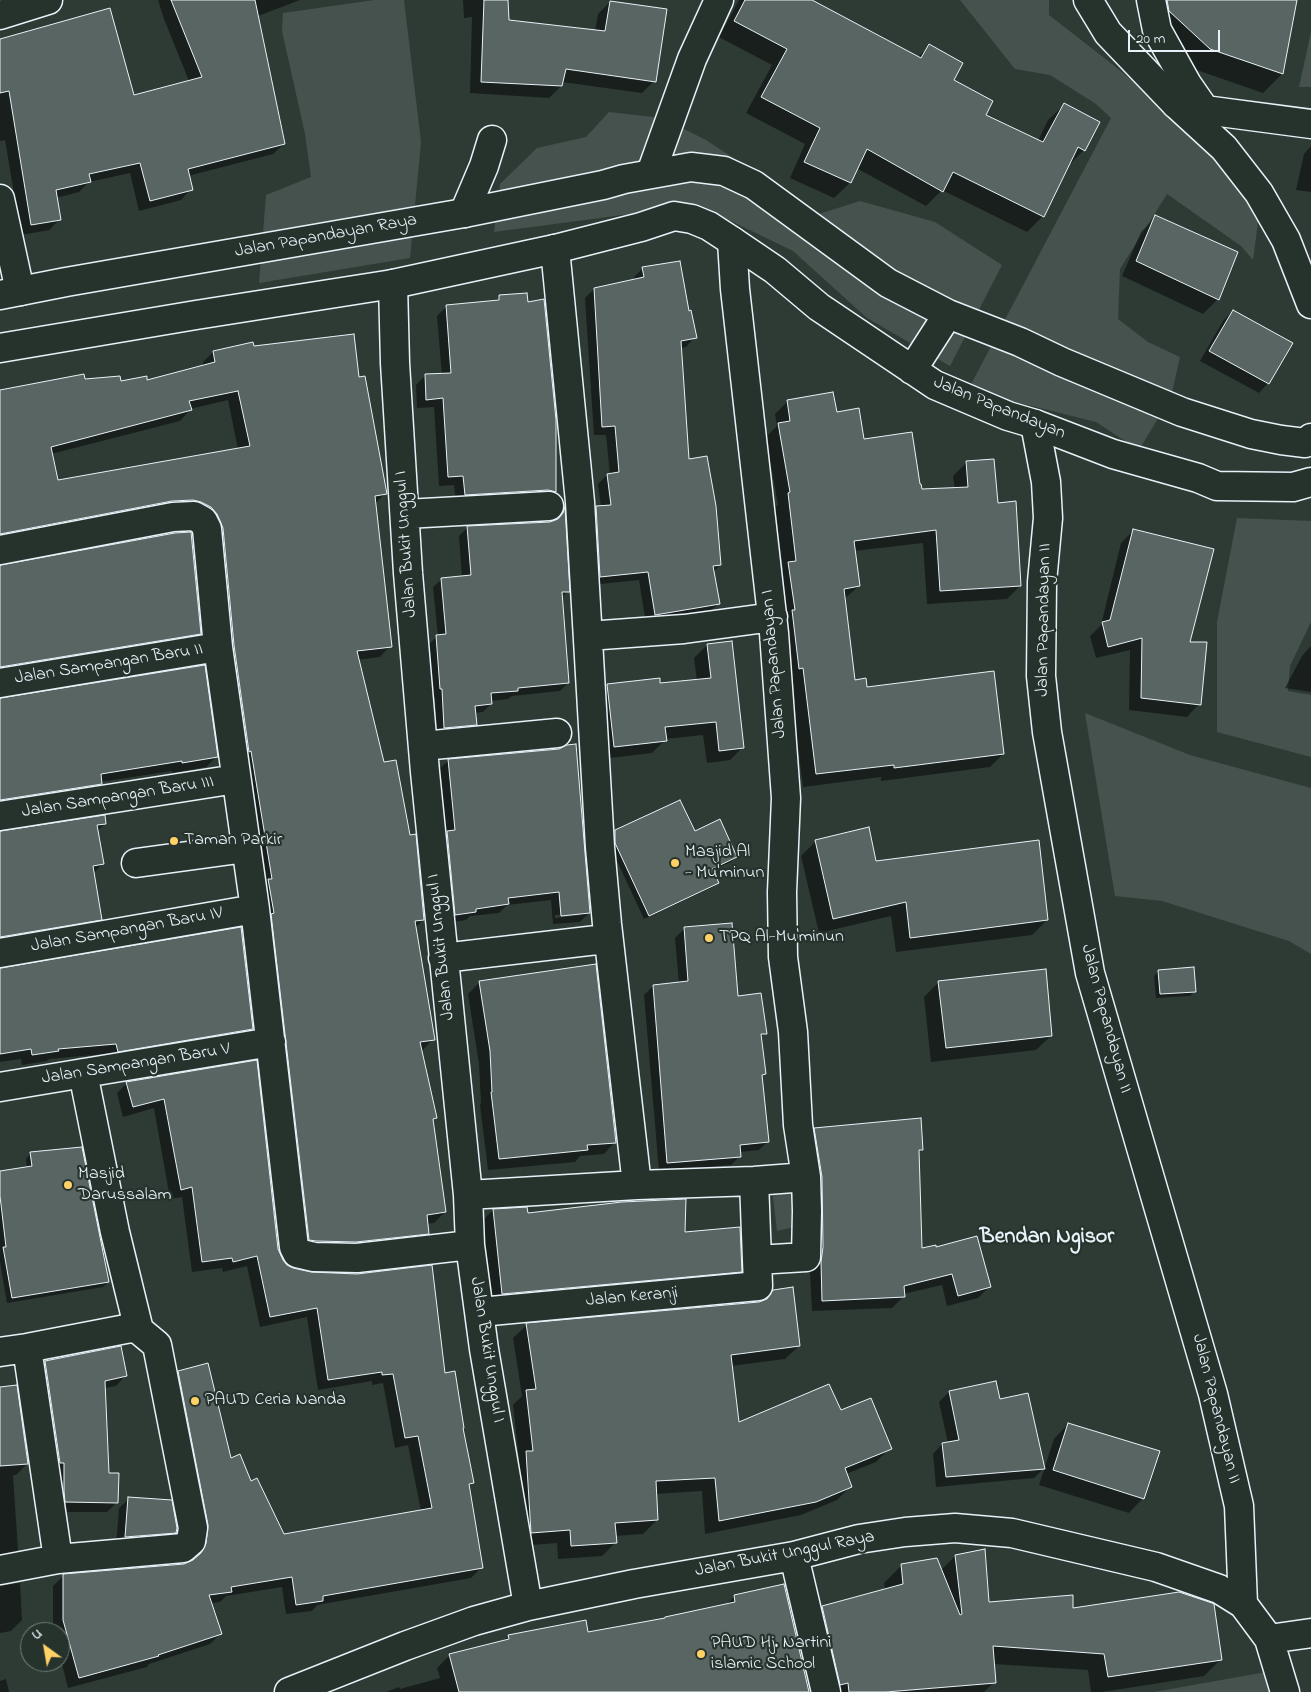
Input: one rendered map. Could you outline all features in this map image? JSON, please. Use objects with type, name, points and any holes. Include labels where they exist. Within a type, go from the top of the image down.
[{"type":"street","points":[[0,15],[48,0]]},
{"type":"street","points":[[719,0],[692,59],[651,173],[691,167],[724,171],[754,185],[888,283],[948,314],[1020,342],[1062,362],[1182,412],[1251,434],[1305,443],[1311,438]]},
{"type":"street","points":[[1088,0],[1108,34],[1176,104],[1224,148],[1259,193],[1286,240],[1311,304]]},
{"type":"street","points":[[1151,0],[1157,30],[1187,84],[1205,110]]},
{"type":"street","points":[[1176,104],[1205,110],[1311,124]]},
{"type":"street","points":[[464,213],[484,166],[492,140]]},
{"type":"street","name":"Jalan Papandayan Raya","points":[[10,293],[464,213],[651,173]]},
{"type":"street","points":[[0,199],[10,293]]},
{"type":"street","name":"Jalan Papandayan","points":[[555,249],[641,227],[674,216],[692,219],[709,226],[775,270],[819,307],[935,385],[1008,416],[1113,454],[1198,478],[1217,486],[1293,487],[1311,482]]},
{"type":"street","name":"Jalan Papandayan I","points":[[732,241],[735,289],[773,617],[786,798],[782,892],[783,957],[793,1032],[798,1124],[806,1176]]},
{"type":"street","points":[[0,348],[393,284],[555,249],[579,492],[600,847],[637,1185]]},
{"type":"street","name":"Jalan Bukit Unggul I","points":[[393,284],[396,381],[406,514],[408,573],[423,746],[468,1195],[470,1244],[486,1358],[528,1606]]},
{"type":"street","points":[[912,370],[948,314]]},
{"type":"street","name":"Jalan Papandayan II","points":[[1034,424],[1046,482],[1048,518],[1042,582],[1041,676],[1047,732],[1090,973],[1213,1394],[1239,1506],[1243,1604]]},
{"type":"street","points":[[406,514],[549,506]]},
{"type":"street","points":[[0,550],[173,517],[194,516],[203,521],[207,529],[218,647],[255,909],[293,1244],[296,1253],[314,1257],[357,1258],[470,1244]]},
{"type":"street","points":[[588,636],[684,629],[773,617]]},
{"type":"street","name":"Jalan Sampangan Baru II","points":[[0,682],[218,647]]},
{"type":"street","points":[[423,746],[557,733]]},
{"type":"street","name":"Jalan Sampangan Baru III","points":[[0,816],[236,779]]},
{"type":"street","points":[[136,863],[246,848]]},
{"type":"street","name":"Jalan Sampangan Baru IV","points":[[0,953],[255,909]]},
{"type":"street","points":[[444,958],[597,940]]},
{"type":"street","name":"Jalan Sampangan Baru V","points":[[0,1087],[271,1042]]},
{"type":"street","points":[[83,1074],[115,1232],[139,1330]]},
{"type":"street","points":[[468,1195],[637,1185],[754,1181],[806,1176],[806,1257],[757,1260]]},
{"type":"street","name":"Jalan Keranji","points":[[480,1312],[758,1286],[754,1181]]},
{"type":"street","points":[[0,1352],[131,1328],[139,1330],[157,1345],[193,1528],[190,1541],[183,1548],[58,1559],[0,1570]]},
{"type":"street","points":[[28,1348],[58,1559]]},
{"type":"street","name":"Jalan Bukit Unggul Raya","points":[[289,1692],[474,1621],[528,1606],[634,1584],[794,1556],[859,1538],[956,1528],[1012,1533],[1156,1567],[1219,1589],[1243,1604],[1269,1639],[1285,1692]]},
{"type":"street","points":[[794,1556],[826,1692]]},
{"type":"street","points":[[1269,1639],[1311,1633]]},
{"type":"shaded area","points":[[374,0],[404,0],[421,142],[410,258],[259,283],[266,195],[311,177],[305,134],[282,31],[283,13]]},
{"type":"shaded area","points":[[960,0],[1049,0],[1049,15],[1218,151],[1260,207],[1253,260],[1241,246],[1167,194],[1120,269],[1118,319],[1148,342],[1180,357],[1171,397],[1139,450],[1096,422],[968,390],[1111,118],[1096,104],[1050,75],[1015,69]]},
{"type":"shaded area","points":[[1311,32],[1311,87],[1299,87]]},
{"type":"shaded area","points":[[609,112],[662,118],[706,140],[819,214],[860,201],[935,222],[1002,265],[950,366],[867,318],[793,251],[698,205],[494,232],[500,184],[537,148],[586,137]]},
{"type":"shaded area","points":[[1237,518],[1311,521],[1311,622],[1290,666],[1288,691],[1311,695],[1311,757],[1217,732],[1217,622]]},
{"type":"shaded area","points":[[1085,713],[1190,755],[1311,788],[1311,954],[1289,941],[1162,901],[1115,896]]},
{"type":"shaded area","points":[[771,1180],[800,1180],[799,1226],[777,1231]]},
{"type":"shaded area","points":[[1266,1672],[1271,1692],[1154,1692]]},
{"type":"building","points":[[171,0],[255,0],[285,144],[188,169],[193,190],[150,201],[140,163],[89,174],[91,182],[56,190],[61,220],[31,225],[9,91],[0,93],[0,39],[110,8],[134,95],[202,77]]},
{"type":"building","points":[[484,0],[508,0],[509,20],[605,31],[610,1],[667,9],[656,82],[566,69],[562,86],[481,82]]},
{"type":"building","points":[[745,0],[812,0],[921,58],[929,44],[963,63],[954,80],[993,101],[986,115],[1043,142],[1064,103],[1100,122],[1085,151],[1078,147],[1044,217],[953,172],[943,192],[867,149],[851,183],[804,162],[820,128],[761,97],[787,49],[734,21]]},
{"type":"building","points":[[1167,0],[1297,0],[1283,74],[1210,49],[1169,11]]},
{"type":"building","points":[[1155,215],[1238,252],[1219,300],[1136,261]]},
{"type":"building","points":[[680,261],[689,311],[691,310],[697,338],[681,341],[689,459],[707,456],[716,506],[721,565],[713,566],[720,604],[655,615],[648,572],[600,577],[596,506],[611,505],[607,474],[619,472],[615,426],[602,427],[594,288],[644,277],[642,267]]},
{"type":"building","points":[[527,293],[528,302],[544,299],[556,420],[556,492],[548,490],[465,495],[463,476],[448,477],[443,398],[426,400],[425,374],[451,373],[446,305],[499,300],[499,295]]},
{"type":"building","points":[[1233,310],[1293,343],[1269,384],[1209,351]]},
{"type":"building","points":[[354,334],[359,377],[365,376],[387,494],[375,496],[392,647],[357,651],[384,762],[396,760],[410,835],[416,834],[424,920],[415,921],[435,1040],[420,1042],[437,1118],[433,1119],[446,1212],[427,1215],[429,1234],[356,1242],[309,1240],[271,914],[274,913],[268,879],[272,879],[251,751],[249,752],[234,645],[223,528],[217,514],[211,507],[201,502],[193,500],[172,501],[0,534],[0,390],[84,374],[85,379],[120,376],[121,381],[147,376],[147,380],[215,362],[213,351],[253,342],[254,346]],"holes":[[[238,391],[250,446],[58,480],[51,447],[192,410],[189,401]]]},
{"type":"building","points":[[833,392],[837,412],[859,408],[864,439],[912,432],[922,489],[968,487],[966,461],[994,459],[998,503],[1016,501],[1021,586],[940,591],[936,530],[854,541],[860,586],[844,589],[855,680],[866,678],[867,687],[994,671],[1004,754],[894,768],[894,765],[816,774],[803,668],[799,669],[792,610],[795,610],[788,562],[796,561],[788,493],[790,492],[778,423],[790,421],[787,400]]},
{"type":"building","points":[[565,507],[570,592],[562,592],[569,683],[518,688],[518,691],[491,693],[492,704],[475,706],[477,725],[444,728],[436,635],[446,634],[441,578],[471,575],[467,526],[550,522],[558,519]]},
{"type":"building","points":[[1133,529],[1214,549],[1190,642],[1207,642],[1201,705],[1141,698],[1142,638],[1108,647],[1102,622],[1110,620]]},
{"type":"building","points":[[191,532],[201,634],[0,667],[0,565],[175,533]]},
{"type":"building","points":[[732,641],[744,748],[719,751],[716,722],[665,727],[667,741],[614,747],[607,684],[660,678],[660,683],[711,678],[707,644]]},
{"type":"building","points":[[205,665],[218,757],[101,774],[102,784],[0,800],[0,698]]},
{"type":"building","points":[[576,744],[590,913],[561,916],[559,892],[508,898],[509,904],[476,909],[476,912],[455,915],[447,831],[455,830],[448,759],[559,749],[567,745]]},
{"type":"building","name":"Masjid Al - Mu'minun","points":[[680,800],[695,831],[720,819],[737,857],[712,869],[719,883],[649,916],[615,843],[615,830]]},
{"type":"building","points":[[105,815],[106,824],[97,825],[104,864],[93,866],[102,920],[0,937],[0,831]]},
{"type":"building","points":[[869,827],[876,861],[1039,840],[1048,920],[910,938],[906,902],[833,919],[815,840]]},
{"type":"building","points":[[732,923],[738,996],[761,993],[767,1034],[761,1034],[766,1074],[762,1075],[769,1142],[740,1145],[741,1157],[667,1163],[653,985],[688,981],[684,927]]},
{"type":"building","points":[[241,927],[253,1029],[118,1052],[116,1044],[58,1049],[59,1051],[32,1055],[31,1049],[0,1054],[0,968]]},
{"type":"building","points":[[596,964],[616,1143],[587,1145],[588,1150],[499,1159],[491,1092],[490,1051],[479,981]]},
{"type":"building","points":[[1194,967],[1196,992],[1160,994],[1158,970]]},
{"type":"building","points":[[1046,969],[1052,1036],[946,1048],[938,981]]},
{"type":"building","points":[[257,1060],[278,1249],[287,1265],[311,1272],[357,1274],[432,1265],[445,1373],[455,1371],[463,1428],[474,1483],[469,1484],[483,1568],[323,1596],[323,1601],[296,1605],[292,1577],[231,1587],[232,1592],[209,1595],[222,1634],[159,1656],[79,1678],[70,1645],[70,1622],[64,1622],[63,1620],[63,1574],[184,1564],[193,1560],[201,1553],[206,1543],[208,1525],[178,1371],[208,1363],[231,1458],[240,1454],[251,1481],[257,1478],[284,1534],[432,1508],[418,1436],[405,1438],[393,1374],[382,1375],[382,1372],[328,1380],[317,1308],[270,1317],[257,1256],[233,1262],[232,1258],[202,1262],[192,1187],[181,1190],[164,1099],[133,1107],[126,1082]]},
{"type":"building","points":[[921,1118],[923,1150],[919,1150],[922,1248],[936,1245],[936,1247],[977,1236],[991,1287],[958,1296],[952,1274],[904,1286],[905,1297],[822,1301],[822,1177],[814,1128]]},
{"type":"building","points":[[82,1147],[109,1282],[12,1298],[3,1247],[6,1247],[0,1196],[0,1171],[32,1166],[30,1152]]},
{"type":"building","points":[[686,1199],[685,1232],[740,1227],[742,1272],[502,1294],[493,1209],[527,1207],[528,1213],[622,1202]]},
{"type":"building","points":[[793,1287],[800,1346],[731,1355],[739,1422],[829,1384],[841,1410],[871,1398],[892,1449],[845,1468],[852,1487],[816,1502],[719,1521],[715,1478],[656,1481],[658,1520],[615,1523],[617,1543],[571,1546],[570,1530],[531,1533],[526,1451],[533,1451],[526,1390],[536,1389],[526,1323],[759,1302],[767,1299],[773,1290]]},
{"type":"building","points":[[121,1346],[127,1376],[105,1381],[109,1473],[119,1473],[118,1503],[65,1502],[64,1463],[60,1463],[45,1361]]},
{"type":"building","points":[[996,1381],[1000,1399],[1028,1393],[1045,1469],[946,1477],[942,1443],[959,1440],[949,1391]]},
{"type":"building","points":[[17,1385],[28,1464],[0,1466],[0,1387]]},
{"type":"building","points":[[1068,1423],[1160,1451],[1144,1499],[1053,1470]]},
{"type":"building","points":[[128,1497],[172,1500],[177,1528],[176,1533],[125,1537]]},
{"type":"building","points":[[985,1549],[989,1602],[1073,1595],[1073,1608],[1179,1592],[1212,1603],[1214,1604],[1222,1660],[1108,1677],[1104,1654],[993,1646],[996,1683],[886,1692],[849,1692],[848,1683],[840,1685],[822,1606],[903,1584],[901,1564],[937,1558],[960,1615],[962,1614],[955,1555]]},
{"type":"building","points":[[784,1584],[809,1692],[459,1692],[449,1654],[509,1639],[508,1635],[586,1620],[588,1632],[665,1618],[735,1602],[734,1595]]},
{"type":"place","name":"Taman Parkir","points":[[174,841]]},
{"type":"place","name":"Masjid Al - Mu'minun","points":[[675,863]]},
{"type":"place","name":"TPQ Al-Mu'minun","points":[[709,938]]},
{"type":"place","name":"Masjid Darussalam","points":[[68,1185]]},
{"type":"place","name":"PAUD Ceria Nanda","points":[[195,1401]]},
{"type":"place","name":"PAUD Hj. Nartini islamic School","points":[[701,1654]]},
{"type":"district","name":"Bendan Ngisor","points":[[1047,1238]]}]
